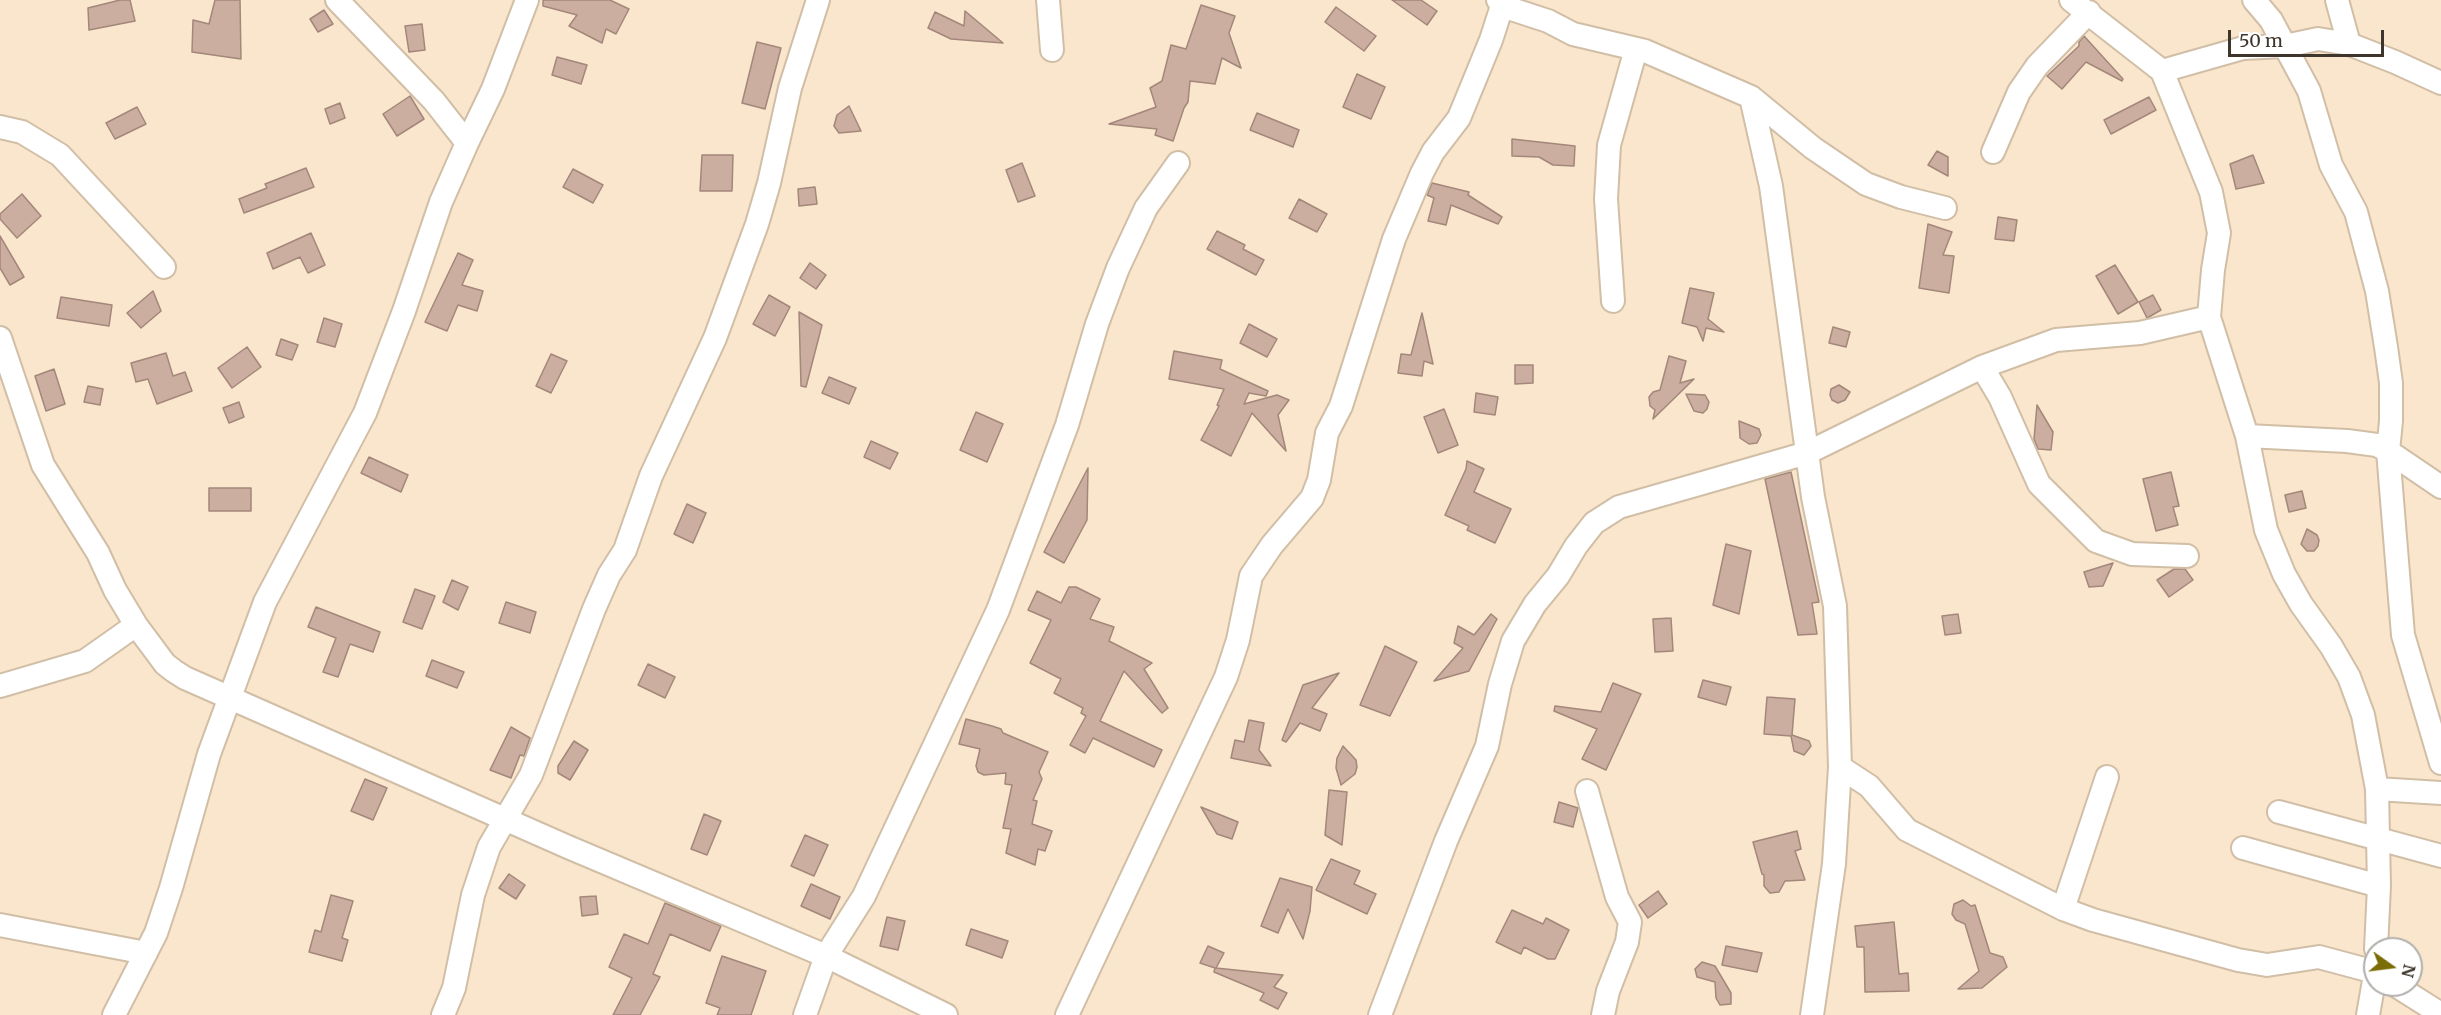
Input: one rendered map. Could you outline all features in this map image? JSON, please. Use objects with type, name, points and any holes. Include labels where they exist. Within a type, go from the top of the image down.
[{"type":"street","points":[[337,0],[434,101],[467,143]]},
{"type":"street","points":[[114,1015],[156,933],[171,888],[208,754],[265,602],[366,412],[404,311],[441,202],[493,89],[527,0]]},
{"type":"street","points":[[443,1015],[454,988],[473,895],[489,847],[531,775],[594,609],[609,575],[625,550],[651,476],[715,338],[757,224],[769,183],[790,88],[818,0]]},
{"type":"street","points":[[1048,0],[1052,50]]},
{"type":"street","points":[[2254,0],[2271,20],[2309,91],[2331,165],[2356,212],[2365,238],[2377,291],[2391,383],[2388,452],[2403,636],[2441,763]]},
{"type":"street","points":[[2337,0],[2349,44]]},
{"type":"street","points":[[1067,1015],[1226,677],[1238,640],[1251,576],[1272,544],[1312,498],[1319,480],[1327,433],[1341,406],[1394,239],[1433,152],[1459,118],[1491,40],[1500,3],[1548,21],[1573,34],[1636,49],[1751,97],[1814,148],[1866,184],[1901,197],[1945,208]]},
{"type":"street","points":[[1993,152],[2019,92],[2080,6],[2162,71],[2211,192],[2216,211],[2218,233],[2212,270],[2209,317],[2247,436],[2266,530],[2284,574],[2349,677],[2363,715],[2377,789],[2379,886],[2377,937]]},
{"type":"street","points":[[2162,71],[2243,48],[2285,46],[2319,39],[2349,44],[2441,83]]},
{"type":"street","points":[[1613,301],[1606,199],[1609,145],[1636,49]]},
{"type":"street","points":[[1751,97],[1771,186],[1813,497],[1835,606],[1839,767],[1834,864],[1812,1015]]},
{"type":"street","points":[[0,127],[22,132],[60,155],[164,267]]},
{"type":"street","points":[[805,1015],[826,956],[864,896],[998,610],[1066,425],[1097,324],[1118,268],[1146,208],[1178,163]]},
{"type":"street","points":[[1380,1015],[1446,841],[1486,746],[1513,640],[1535,604],[1558,576],[1576,546],[1594,523],[1619,507],[1807,453],[1982,367],[2056,340],[2140,333],[2209,317]]},
{"type":"street","points":[[0,338],[43,465],[98,553],[115,590],[136,625],[165,664],[174,671],[506,818],[568,848],[826,956],[946,1015]]},
{"type":"street","points":[[1982,367],[2000,397],[2039,484],[2096,541],[2132,554],[2187,556]]},
{"type":"street","points":[[2247,436],[2347,441],[2377,445],[2441,487]]},
{"type":"street","points":[[0,686],[85,661],[136,625]]},
{"type":"street","points":[[1839,767],[1869,786],[1907,830],[2063,909],[2093,920],[2238,960],[2267,965],[2319,957],[2363,970]]},
{"type":"street","points":[[2063,909],[2107,777]]},
{"type":"street","points":[[2377,789],[2441,793]]},
{"type":"street","points":[[1587,791],[1617,897],[1630,922],[1627,942],[1608,991],[1603,1015]]},
{"type":"street","points":[[2279,812],[2441,856]]},
{"type":"street","points":[[2243,848],[2379,886]]},
{"type":"street","points":[[0,925],[146,953]]},
{"type":"street","points":[[2368,1015],[2371,997]]},
{"type":"street","points":[[2415,997],[2441,1014]]},
{"type":"building","points":[[120,0],[130,0],[135,21],[89,30],[88,8]]},
{"type":"building","points":[[215,0],[240,0],[241,59],[192,52],[193,20],[209,24]]},
{"type":"building","points":[[543,0],[610,0],[629,9],[616,34],[606,29],[602,43],[569,26],[577,15],[543,6]]},
{"type":"building","points":[[1392,0],[1421,0],[1437,11],[1427,25]]},
{"type":"building","points":[[1201,5],[1235,16],[1229,33],[1241,68],[1222,58],[1215,84],[1190,81],[1188,102],[1173,141],[1155,135],[1157,129],[1109,124],[1156,107],[1150,88],[1162,81],[1171,45],[1186,49]]},
{"type":"building","points":[[1336,7],[1376,36],[1364,51],[1325,22]]},
{"type":"building","points":[[324,10],[333,24],[318,32],[310,19]]},
{"type":"building","points":[[965,11],[1003,43],[951,39],[928,28],[935,12],[964,26]]},
{"type":"building","points":[[422,24],[425,50],[409,52],[405,26]]},
{"type":"building","points":[[2084,36],[2123,79],[2122,81],[2086,62],[2062,89],[2047,76],[2079,46]]},
{"type":"building","points":[[757,42],[781,48],[765,109],[742,103]]},
{"type":"building","points":[[557,57],[587,65],[581,84],[552,75]]},
{"type":"building","points":[[1357,74],[1385,87],[1371,119],[1343,107]]},
{"type":"building","points":[[410,96],[424,119],[397,136],[383,114]]},
{"type":"building","points":[[2149,97],[2156,110],[2111,134],[2104,120]]},
{"type":"building","points":[[340,103],[345,118],[330,124],[325,109]]},
{"type":"building","points":[[849,106],[861,131],[839,133],[834,126],[837,115]]},
{"type":"building","points":[[137,107],[146,124],[115,139],[106,123]]},
{"type":"building","points":[[1257,113],[1299,130],[1293,147],[1250,130]]},
{"type":"building","points":[[1512,139],[1575,146],[1574,166],[1553,165],[1539,157],[1512,156]]},
{"type":"building","points":[[1937,151],[1948,157],[1948,176],[1928,165]]},
{"type":"building","points":[[702,155],[733,155],[732,191],[700,191]]},
{"type":"building","points":[[2253,155],[2264,183],[2236,189],[2230,164]]},
{"type":"building","points":[[1022,163],[1035,196],[1018,202],[1006,170]]},
{"type":"building","points":[[306,168],[314,187],[244,213],[239,199],[267,188],[265,184]]},
{"type":"building","points":[[573,169],[603,185],[593,203],[563,187]]},
{"type":"building","points":[[1432,183],[1469,192],[1468,195],[1502,217],[1498,224],[1451,205],[1446,225],[1428,221],[1434,198],[1427,195]]},
{"type":"building","points":[[815,187],[817,204],[799,206],[798,189]]},
{"type":"building","points":[[22,194],[41,216],[17,238],[0,219],[0,214]]},
{"type":"building","points":[[1299,199],[1327,214],[1317,232],[1289,218]]},
{"type":"building","points":[[1998,217],[2017,220],[2014,241],[1995,239]]},
{"type":"building","points":[[1928,224],[1952,232],[1943,255],[1954,256],[1949,293],[1919,288]]},
{"type":"building","points":[[1217,231],[1245,245],[1243,249],[1264,260],[1256,275],[1207,249]]},
{"type":"building","points":[[311,233],[325,265],[308,273],[300,257],[273,269],[267,253]]},
{"type":"building","points":[[0,236],[24,277],[10,285],[0,268]]},
{"type":"building","points":[[458,253],[473,260],[462,285],[483,291],[477,311],[458,305],[447,331],[425,322]]},
{"type":"building","points":[[810,263],[826,275],[816,289],[800,278]]},
{"type":"building","points":[[2115,265],[2138,302],[2118,314],[2096,276]]},
{"type":"building","points":[[1690,288],[1714,293],[1708,319],[1724,332],[1706,328],[1703,341],[1697,327],[1682,323]]},
{"type":"building","points":[[153,291],[161,311],[141,328],[127,313]]},
{"type":"building","points":[[769,295],[790,307],[775,336],[753,324]]},
{"type":"building","points":[[2153,295],[2161,310],[2147,318],[2139,302]]},
{"type":"building","points":[[61,297],[112,305],[109,326],[57,318]]},
{"type":"building","points":[[799,312],[822,325],[806,387],[801,386]]},
{"type":"building","points":[[1422,313],[1433,364],[1424,361],[1422,376],[1398,373],[1401,354],[1411,355]]},
{"type":"building","points":[[324,318],[342,324],[335,347],[317,342]]},
{"type":"building","points":[[1249,324],[1277,339],[1267,357],[1240,343]]},
{"type":"building","points":[[1833,327],[1850,332],[1846,347],[1829,343]]},
{"type":"building","points":[[281,339],[298,345],[292,360],[276,355]]},
{"type":"building","points":[[247,347],[261,367],[232,388],[218,368]]},
{"type":"building","points":[[1174,351],[1222,360],[1220,369],[1268,391],[1266,396],[1249,393],[1244,404],[1277,395],[1289,400],[1278,415],[1286,451],[1252,413],[1231,456],[1201,440],[1219,406],[1217,405],[1224,389],[1169,379]]},
{"type":"building","points":[[166,353],[173,376],[185,372],[192,391],[157,404],[148,379],[136,382],[131,363]]},
{"type":"building","points":[[551,354],[567,361],[551,393],[536,386]]},
{"type":"building","points":[[1669,356],[1686,361],[1680,383],[1694,379],[1653,419],[1655,410],[1650,406],[1649,397],[1653,392],[1660,390]]},
{"type":"building","points":[[1515,365],[1533,365],[1533,383],[1515,384]]},
{"type":"building","points":[[54,369],[65,404],[46,411],[35,376]]},
{"type":"building","points":[[829,377],[856,388],[849,404],[822,393]]},
{"type":"building","points":[[1839,385],[1850,392],[1845,400],[1838,403],[1832,400],[1830,395],[1831,389]]},
{"type":"building","points":[[88,386],[103,389],[100,405],[84,402]]},
{"type":"building","points":[[1476,393],[1498,397],[1495,415],[1474,412]]},
{"type":"building","points":[[1686,394],[1705,395],[1709,402],[1707,409],[1703,413],[1694,411]]},
{"type":"building","points":[[239,402],[244,417],[229,423],[223,408]]},
{"type":"building","points":[[2037,405],[2053,432],[2051,450],[2038,449],[2034,439]]},
{"type":"building","points":[[1444,409],[1458,445],[1438,453],[1424,417]]},
{"type":"building","points":[[976,412],[1003,424],[987,462],[960,450]]},
{"type":"building","points":[[1739,421],[1759,429],[1761,435],[1757,443],[1749,444],[1740,438]]},
{"type":"building","points":[[871,441],[898,453],[890,469],[864,457]]},
{"type":"building","points":[[369,457],[408,475],[401,492],[361,473]]},
{"type":"building","points":[[1467,461],[1484,469],[1474,492],[1511,509],[1495,543],[1467,530],[1469,526],[1445,515],[1466,469]]},
{"type":"building","points":[[1088,468],[1087,520],[1064,563],[1044,552]]},
{"type":"building","points":[[1791,472],[1819,602],[1812,603],[1817,634],[1798,635],[1765,479]]},
{"type":"building","points":[[2171,472],[2179,506],[2173,507],[2178,525],[2156,531],[2143,479]]},
{"type":"building","points":[[209,488],[251,488],[251,511],[209,511]]},
{"type":"building","points":[[2302,491],[2306,508],[2289,512],[2285,495]]},
{"type":"building","points":[[687,504],[706,513],[693,543],[674,534]]},
{"type":"building","points":[[2307,529],[2317,535],[2319,540],[2314,551],[2307,551],[2301,544]]},
{"type":"building","points":[[1726,544],[1751,551],[1739,614],[1713,605]]},
{"type":"building","points":[[2113,563],[2103,586],[2089,587],[2084,572]]},
{"type":"building","points":[[2174,569],[2185,569],[2193,580],[2169,597],[2157,580]]},
{"type":"building","points":[[452,580],[468,587],[458,610],[443,602]]},
{"type":"building","points":[[1069,587],[1076,587],[1100,599],[1090,619],[1114,627],[1109,641],[1152,663],[1144,669],[1168,708],[1162,713],[1124,671],[1100,721],[1162,750],[1154,767],[1093,738],[1085,753],[1070,745],[1086,716],[1081,713],[1083,708],[1054,693],[1061,679],[1030,663],[1051,620],[1028,610],[1037,591],[1061,603]]},
{"type":"building","points":[[415,589],[435,596],[422,629],[403,622]]},
{"type":"building","points":[[506,602],[536,612],[530,633],[499,623]]},
{"type":"building","points":[[316,607],[380,632],[373,652],[350,644],[338,677],[323,672],[336,638],[308,627]]},
{"type":"building","points":[[1491,614],[1497,619],[1469,671],[1434,681],[1463,648],[1454,643],[1458,626],[1474,635]]},
{"type":"building","points":[[1958,614],[1961,633],[1945,635],[1942,616]]},
{"type":"building","points":[[1671,618],[1673,651],[1655,652],[1653,619]]},
{"type":"building","points":[[1385,646],[1417,662],[1390,716],[1360,705]]},
{"type":"building","points":[[432,660],[464,672],[457,688],[426,676]]},
{"type":"building","points":[[648,664],[675,677],[665,698],[638,685]]},
{"type":"building","points":[[1339,673],[1312,708],[1327,714],[1320,731],[1300,723],[1286,742],[1282,740],[1303,685]]},
{"type":"building","points":[[1703,680],[1731,687],[1726,705],[1698,697]]},
{"type":"building","points":[[1613,683],[1641,694],[1606,770],[1582,759],[1597,729],[1554,711],[1555,706],[1601,712]]},
{"type":"building","points":[[1767,697],[1795,699],[1792,735],[1809,741],[1811,746],[1804,755],[1794,751],[1791,736],[1764,734]]},
{"type":"building","points":[[966,719],[1001,729],[1003,733],[1048,752],[1039,772],[1042,779],[1033,800],[1037,801],[1032,824],[1052,831],[1045,851],[1038,849],[1035,865],[1006,853],[1011,829],[1003,828],[1012,785],[1005,784],[1006,773],[984,775],[978,772],[976,766],[980,749],[959,744]]},
{"type":"building","points":[[1249,720],[1264,723],[1259,750],[1271,766],[1231,758],[1235,740],[1244,742]]},
{"type":"building","points":[[511,727],[530,738],[524,756],[520,755],[511,778],[490,770]]},
{"type":"building","points":[[574,741],[588,750],[570,780],[558,773],[558,766]]},
{"type":"building","points":[[1343,746],[1356,760],[1357,767],[1355,774],[1341,785],[1336,768],[1337,758]]},
{"type":"building","points":[[365,779],[387,788],[373,820],[351,811]]},
{"type":"building","points":[[1329,790],[1347,792],[1342,845],[1325,835]]},
{"type":"building","points":[[1559,802],[1578,808],[1573,827],[1554,822]]},
{"type":"building","points":[[1201,807],[1238,822],[1232,839],[1217,834]]},
{"type":"building","points":[[704,814],[721,821],[707,855],[691,849]]},
{"type":"building","points":[[1797,831],[1801,849],[1795,851],[1805,880],[1785,881],[1779,892],[1770,893],[1764,886],[1764,875],[1753,842]]},
{"type":"building","points":[[805,835],[828,845],[814,876],[791,866]]},
{"type":"building","points":[[1331,859],[1360,871],[1354,884],[1376,894],[1367,914],[1316,890]]},
{"type":"building","points":[[509,874],[525,885],[516,899],[499,888]]},
{"type":"building","points":[[1280,878],[1312,887],[1310,911],[1303,939],[1288,909],[1278,933],[1261,926]]},
{"type":"building","points":[[811,884],[840,897],[830,919],[801,906]]},
{"type":"building","points":[[1658,891],[1667,904],[1648,918],[1639,905]]},
{"type":"building","points":[[331,895],[353,901],[342,938],[348,940],[342,961],[309,952],[315,930],[321,932]]},
{"type":"building","points":[[596,896],[598,914],[582,916],[580,897]]},
{"type":"building","points":[[1963,900],[1971,906],[1975,905],[1990,953],[2003,957],[2007,967],[1982,988],[1958,989],[1979,971],[1965,924],[1956,920],[1952,914],[1954,904]]},
{"type":"building","points":[[665,903],[721,926],[710,951],[670,934],[653,974],[660,977],[640,1015],[613,1015],[632,978],[609,967],[624,934],[648,944]]},
{"type":"building","points":[[1512,910],[1543,924],[1546,918],[1569,930],[1555,959],[1548,959],[1524,947],[1521,954],[1496,942]]},
{"type":"building","points":[[887,917],[905,921],[898,950],[880,946]]},
{"type":"building","points":[[1894,922],[1899,974],[1908,973],[1909,991],[1865,992],[1864,947],[1857,947],[1855,926]]},
{"type":"building","points":[[971,929],[1008,941],[1002,958],[966,945]]},
{"type":"building","points":[[1208,946],[1224,953],[1216,968],[1283,975],[1274,987],[1287,993],[1278,1009],[1260,1000],[1264,993],[1214,972],[1215,968],[1200,963]]},
{"type":"building","points":[[1726,946],[1762,953],[1757,972],[1722,965]]},
{"type":"building","points":[[722,956],[766,971],[751,1015],[717,1015],[720,1008],[706,1003]]},
{"type":"building","points":[[1702,962],[1715,966],[1731,993],[1731,1004],[1720,1005],[1716,998],[1715,982],[1697,977],[1695,969]]}]
